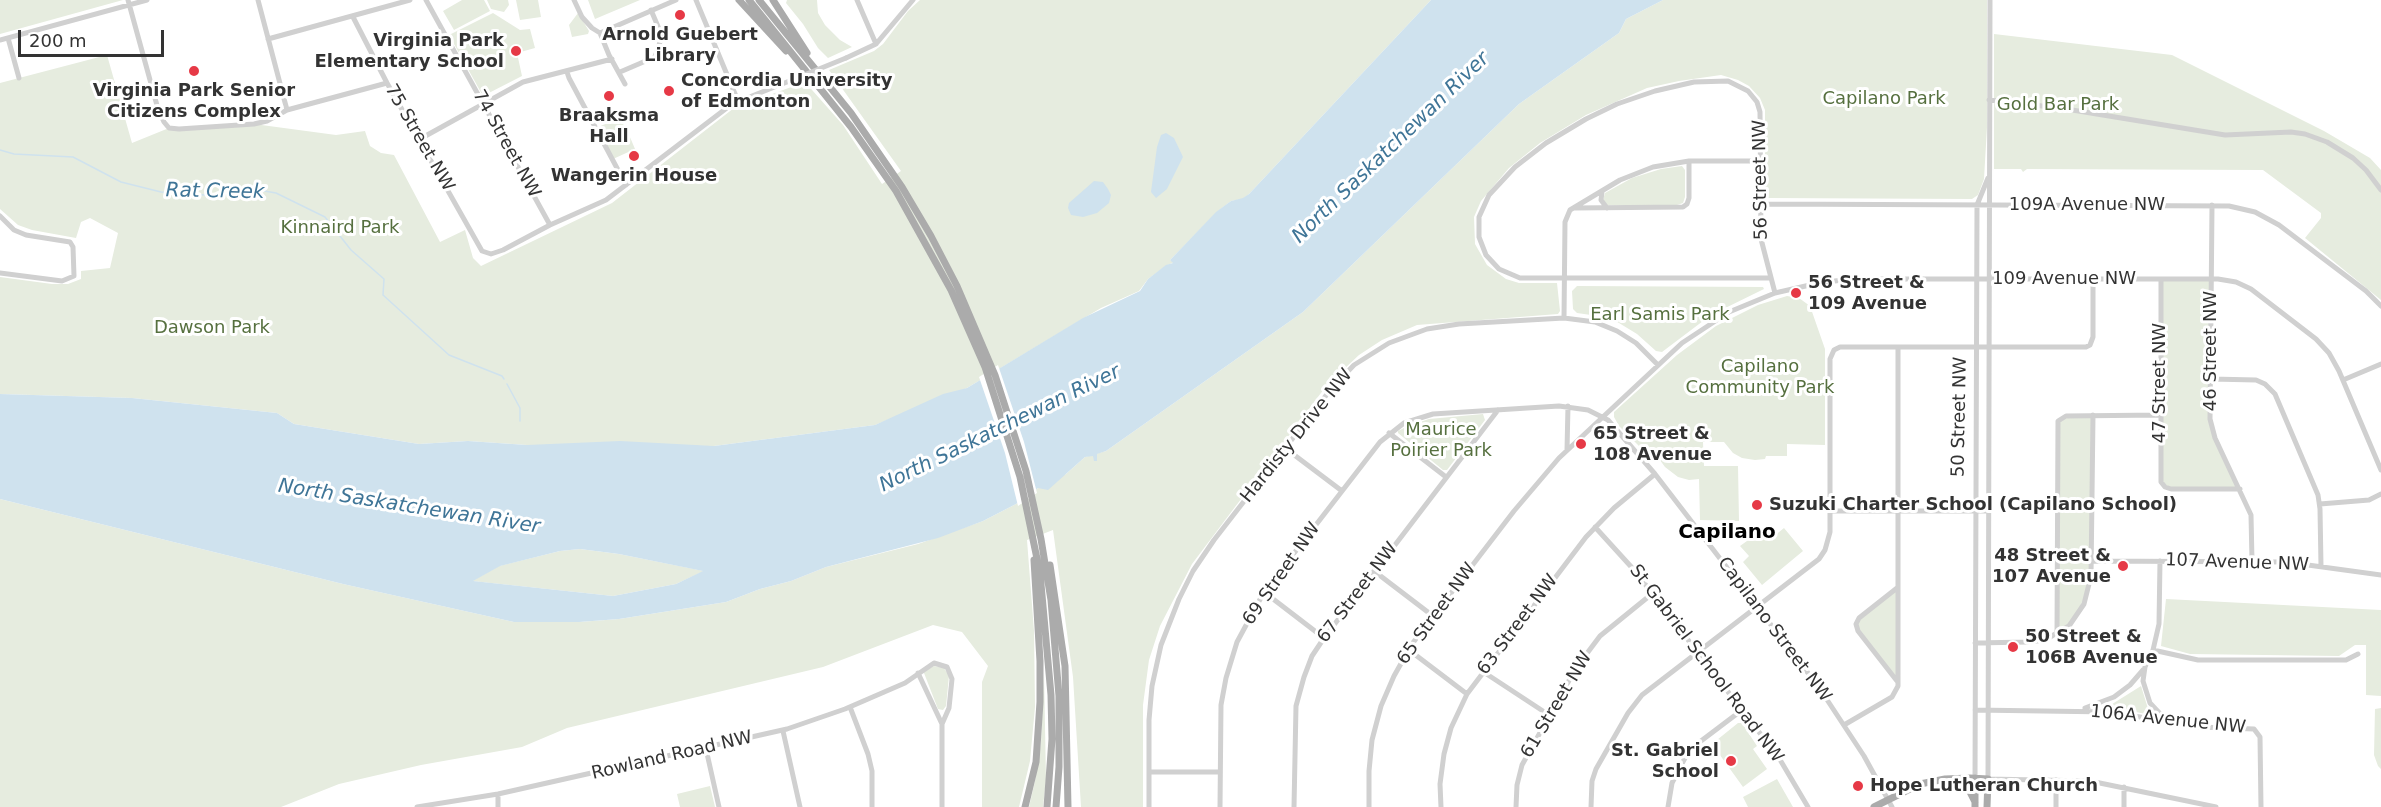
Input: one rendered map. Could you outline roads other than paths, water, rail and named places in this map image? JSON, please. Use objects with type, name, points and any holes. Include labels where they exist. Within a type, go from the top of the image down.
[{"type":"main road","points":[[739,0],[780,46],[806,70]]},
{"type":"main road","points":[[749,0],[857,135],[896,191],[971,326],[1007,432],[1032,532],[1050,561],[1065,666],[1068,807]]},
{"type":"main road","points":[[759,0],[861,126],[902,187],[936,244],[1011,422],[1038,526],[1051,695],[1052,739],[1047,807]]},
{"type":"main road","points":[[773,0],[813,66]]},
{"type":"main road","points":[[1025,807],[1036,762],[1040,702],[1039,545]]},
{"type":"main road","points":[[1039,545],[1058,666],[1059,759],[1056,807]]},
{"type":"main road","name":"50 Street NW","points":[[1975,778],[1975,804]]},
{"type":"main road","points":[[1945,779],[1966,786],[1975,804]]},
{"type":"main road","points":[[1874,807],[1913,787],[1945,779],[1988,779]]},
{"type":"main road","name":"50 Street NW","points":[[1988,779],[1988,807]]},
{"type":"street","points":[[0,40],[128,3],[147,0]]},
{"type":"street","points":[[258,0],[287,110]]},
{"type":"street","points":[[268,39],[410,0]]},
{"type":"street","name":"74 Street NW","points":[[426,0],[550,225]]},
{"type":"street","points":[[574,0],[582,17],[600,33],[625,84]]},
{"type":"street","points":[[657,0],[660,6]]},
{"type":"street","points":[[600,33],[676,0]]},
{"type":"street","points":[[696,0],[738,101]]},
{"type":"street","points":[[857,0],[876,44]]},
{"type":"street","points":[[550,225],[606,200],[720,112],[738,101],[876,44],[913,0]]},
{"type":"street","name":"50 Street NW","points":[[1988,779],[1990,0]]},
{"type":"street","points":[[128,3],[158,109],[164,122],[170,128],[254,124],[267,121],[287,110],[387,83]]},
{"type":"street","points":[[620,72],[655,57],[662,36],[651,10]]},
{"type":"street","name":"75 Street NW","points":[[353,17],[387,83],[482,250],[491,254],[503,250],[550,225]]},
{"type":"street","points":[[8,38],[19,78]]},
{"type":"street","points":[[420,139],[524,82],[612,59]]},
{"type":"street","points":[[567,72],[626,185]]},
{"type":"street","name":"56 Street NW","points":[[1564,278],[1515,276],[1495,266],[1483,250],[1478,227],[1483,205],[1496,187],[1515,167],[1546,143],[1617,104],[1655,91],[1694,82],[1722,80],[1744,88],[1757,102],[1762,123],[1761,242],[1775,293]]},
{"type":"street","points":[[1989,100],[2060,108],[2225,135],[2291,132],[2306,134],[2341,149],[2366,170],[2381,190]]},
{"type":"street","points":[[1564,318],[1565,222],[1572,208],[1642,171],[1689,161],[1761,161]]},
{"type":"street","points":[[1572,208],[1683,207],[1689,198],[1689,161]]},
{"type":"street","name":"50 Street NW","points":[[1975,778],[1974,511],[1977,205],[1990,174]]},
{"type":"street","points":[[1604,190],[1600,199],[1607,208]]},
{"type":"street","name":"109A Avenue NW","points":[[1761,204],[2212,205],[2246,209],[2273,221],[2366,291],[2381,306]]},
{"type":"street","name":"46 Street NW","points":[[2212,205],[2212,430],[2251,515],[2252,561]]},
{"type":"street","points":[[0,216],[14,230],[26,235],[70,242],[73,247],[74,276],[62,281],[0,273]]},
{"type":"street","points":[[1564,278],[1771,278]]},
{"type":"street","points":[[1591,807],[1592,781],[1596,769],[1634,704],[1651,687],[1819,559],[1825,550],[1830,532],[1830,359],[1833,352],[1840,347],[2084,348],[2090,345],[2093,337],[2093,279]]},
{"type":"street","name":"47 Street NW","points":[[2161,279],[2160,478],[2163,486],[2171,489],[2240,489]]},
{"type":"street","name":"109 Avenue NW","points":[[1775,293],[1809,284],[1840,280],[2230,280],[2251,289],[2316,339],[2329,353],[2343,380],[2381,470]]},
{"type":"street","points":[[1658,365],[1682,343],[1714,321],[1744,304],[1775,293]]},
{"type":"street","name":"Hardisty Drive NW","points":[[1149,807],[1149,720],[1152,686],[1161,645],[1186,583],[1204,554],[1285,448],[1338,381],[1361,360],[1389,343],[1414,333],[1450,325],[1564,318],[1595,322],[1617,330],[1636,343],[1658,365]]},
{"type":"street","points":[[1844,725],[1892,696],[1898,683],[1898,348]]},
{"type":"street","points":[[2343,380],[2381,364]]},
{"type":"street","name":"65 Street NW","points":[[1369,807],[1370,756],[1377,722],[1389,685],[1409,650],[1514,511],[1567,450],[1658,365]]},
{"type":"street","points":[[2211,379],[2256,380],[2269,387],[2277,398],[2320,504],[2321,566]]},
{"type":"street","points":[[1446,477],[1389,433],[1404,423],[1425,416],[1498,410],[1568,406],[1588,410],[1602,416]]},
{"type":"street","points":[[1567,450],[1568,406]]},
{"type":"street","name":"67 Street NW","points":[[1294,807],[1296,706],[1308,665],[1323,638],[1498,410]]},
{"type":"street","points":[[2057,634],[2057,424],[2060,417],[2160,415]]},
{"type":"street","name":"Capilano Street NW","points":[[1602,416],[1610,422],[1655,474],[1814,680],[1864,756],[1892,807]]},
{"type":"street","points":[[1975,642],[2033,642],[2057,634],[2073,621],[2084,604],[2090,586],[2093,416]]},
{"type":"street","name":"69 Street NW","points":[[1220,807],[1220,714],[1226,678],[1237,642],[1264,592],[1376,446],[1389,433]]},
{"type":"street","points":[[1285,448],[1342,491]]},
{"type":"street","name":"63 Street NW","points":[[1441,807],[1440,784],[1444,754],[1451,728],[1467,694],[1482,671],[1595,527],[1655,474]]},
{"type":"street","points":[[2320,504],[2369,500],[2381,494]]},
{"type":"street","points":[[1830,511],[1989,511]]},
{"type":"street","name":"St Gabriel School Road NW","points":[[1595,527],[1622,555],[1742,710],[1785,768],[1808,807]]},
{"type":"street","name":"107 Avenue NW","points":[[2091,561],[2252,561],[2321,566],[2381,575]]},
{"type":"street","points":[[2160,561],[2160,619],[2143,681],[2148,700],[2157,713],[2170,722]]},
{"type":"street","points":[[1374,571],[1433,616]]},
{"type":"street","points":[[1898,588],[1859,618],[1856,626],[1898,683]]},
{"type":"street","points":[[1264,592],[1323,638]]},
{"type":"street","name":"61 Street NW","points":[[1516,807],[1517,785],[1522,765],[1576,668],[1593,644],[1616,622],[1653,594]]},
{"type":"street","points":[[1409,650],[1467,694]]},
{"type":"street","points":[[2153,650],[2198,660],[2346,660],[2358,654]]},
{"type":"street","name":"Rowland Road NW","points":[[417,807],[498,794],[783,730],[850,707],[905,683],[934,663],[942,664],[950,672],[952,679],[949,708],[942,724],[942,807]]},
{"type":"street","name":"106A Avenue NW","points":[[2077,710],[2114,697],[2130,685],[2145,667]]},
{"type":"street","points":[[1482,671],[1549,715]]},
{"type":"street","name":"Rowland Road NW","points":[[918,673],[942,724]]},
{"type":"street","points":[[850,707],[872,771],[872,807]]},
{"type":"street","points":[[1668,807],[1672,783],[1686,756],[1697,744],[1742,710]]},
{"type":"street","name":"106A Avenue NW","points":[[1975,710],[2118,712],[2207,728],[2252,728],[2258,731],[2261,740],[2261,807]]},
{"type":"street","points":[[783,730],[800,807]]},
{"type":"street","points":[[706,748],[719,807]]},
{"type":"street","points":[[1149,772],[1220,772]]},
{"type":"street","points":[[1988,779],[2090,781],[2216,807]]},
{"type":"street","points":[[2056,780],[2056,807]]},
{"type":"street","points":[[2124,787],[2124,807]]},
{"type":"street","points":[[498,794],[498,807]]},
{"type":"water","name":"North Saskatchewan River","points":[[1431,0],[1663,0],[1626,19],[1619,33],[1519,104],[1303,312],[1106,451],[1097,454],[1097,461],[1094,461],[1093,456],[1085,457],[1048,490],[1038,488],[1016,504],[983,521],[938,538],[826,567],[726,602],[619,619],[579,622],[514,622],[343,584],[0,499],[0,394],[132,398],[277,413],[294,424],[419,444],[468,441],[527,445],[620,441],[714,446],[875,425],[943,394],[967,388],[1083,318],[1140,291],[1148,279],[1166,265],[1173,263],[1170,260],[1216,212],[1231,201],[1249,194]],"holes":[[[580,549],[619,554],[703,571],[676,584],[613,596],[473,581],[500,566],[560,551]]]},
{"type":"water","points":[[1166,133],[1174,138],[1183,157],[1167,189],[1156,198],[1151,192],[1157,147],[1161,135]]},
{"type":"water","points":[[1094,181],[1103,182],[1108,189],[1111,195],[1109,203],[1097,213],[1083,217],[1071,215],[1068,208],[1069,203]]},
{"type":"waterway","name":"Rat Creek","points":[[0,150],[14,154],[73,157],[121,182],[161,192],[220,196],[247,188],[276,193],[325,217],[351,250],[384,279],[383,295],[449,355],[502,376],[504,379]]},
{"type":"waterway","name":"Rat Creek","points":[[507,384],[520,408],[520,421]]},
{"type":"place","name":"Arnold Guebert Library","points":[[680,15]]},
{"type":"place","name":"Virginia Park Elementary School","points":[[516,51]]},
{"type":"place","name":"Virginia Park Senior Citizens Complex","points":[[194,71]]},
{"type":"place","name":"Concordia University of Edmonton","points":[[669,91]]},
{"type":"place","name":"Braaksma Hall","points":[[609,96]]},
{"type":"place","name":"Wangerin House","points":[[634,156]]},
{"type":"place","name":"56 Street & 109 Avenue","points":[[1796,293]]},
{"type":"place","name":"65 Street & 108 Avenue","points":[[1581,444]]},
{"type":"place","name":"Suzuki Charter School (Capilano School)","points":[[1757,505]]},
{"type":"place","name":"48 Street & 107 Avenue","points":[[2123,566]]},
{"type":"place","name":"50 Street & 106B Avenue","points":[[2013,647]]},
{"type":"place","name":"St. Gabriel School","points":[[1731,761]]},
{"type":"place","name":"Hope Lutheran Church","points":[[1858,786]]},
{"type":"district","name":"Capilano","points":[[1727,533]]},
{"type":"park label","name":"Capilano Park","points":[[1884,99]]},
{"type":"park label","name":"Gold Bar Park","points":[[2058,105]]},
{"type":"park label","name":"Kinnaird Park","points":[[340,228]]},
{"type":"park label","name":"Earl Samis Park","points":[[1660,315]]},
{"type":"park label","name":"Dawson Park","points":[[212,328]]},
{"type":"park label","name":"Capilano Community Park","points":[[1760,377]]},
{"type":"park label","name":"Maurice Poirier Park","points":[[1441,440]]}]
